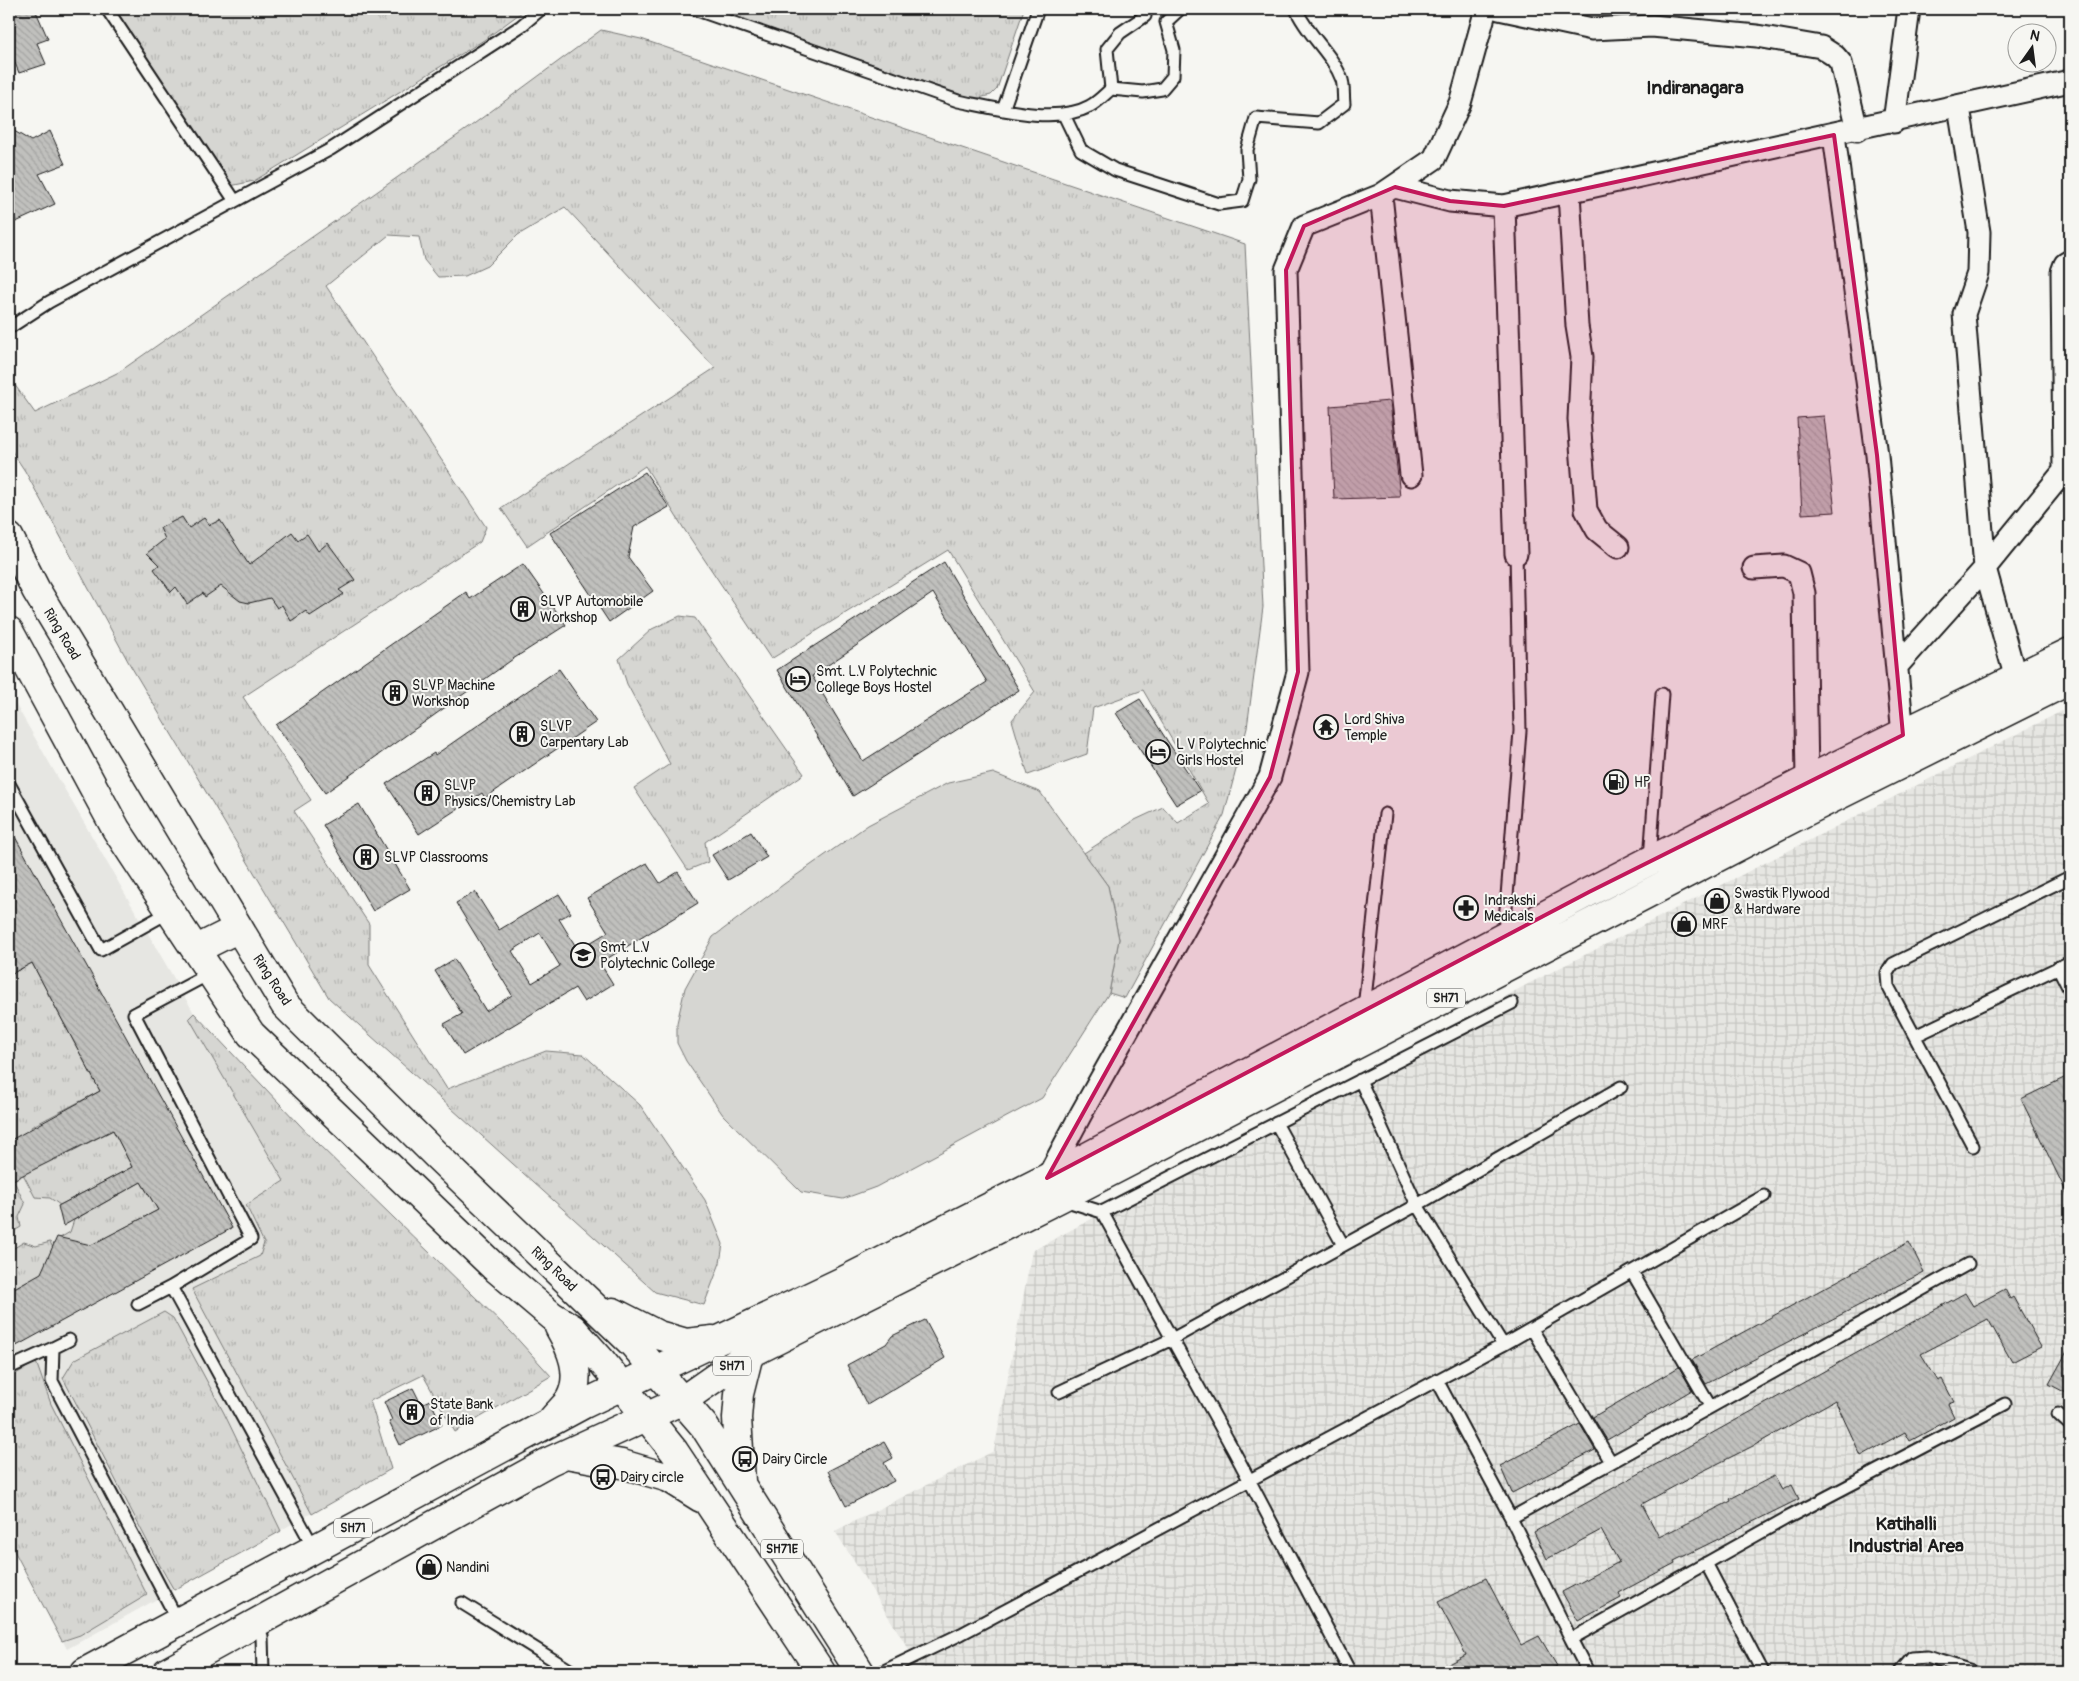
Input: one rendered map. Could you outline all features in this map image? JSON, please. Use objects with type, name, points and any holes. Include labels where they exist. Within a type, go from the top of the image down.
[{"type":"main road","name":"Ring Road","points":[[9,537],[36,590],[285,1004],[437,1156],[634,1345],[656,1370]]},
{"type":"main road","points":[[9,631],[116,829],[197,949],[251,1034],[493,1266],[552,1316],[573,1329],[616,1379]]},
{"type":"main road","name":"SH71","points":[[168,1672],[254,1623],[416,1537],[566,1454],[683,1400],[749,1354],[1053,1188],[1364,1012],[1807,780],[1903,735],[2070,652]]},
{"type":"main road","name":"SH71","points":[[85,1672],[398,1503],[546,1427],[584,1404],[616,1379],[656,1370],[1053,1188],[1641,897],[1805,812],[2070,680]]},
{"type":"main road","points":[[1638,867],[1641,897]]},
{"type":"main road","points":[[197,949],[239,928]]},
{"type":"main road","points":[[581,1294],[658,1336],[686,1343],[722,1340]]},
{"type":"main road","points":[[546,1427],[570,1398],[575,1373],[572,1350],[552,1316]]},
{"type":"main road","points":[[742,1485],[737,1418],[739,1394],[749,1354]]},
{"type":"main road","name":"SH71E","points":[[656,1370],[704,1426],[860,1672]]},
{"type":"main road","name":"SH71E","points":[[616,1379],[674,1451],[821,1672]]},
{"type":"main road","points":[[566,1454],[622,1464],[669,1478],[708,1503]]},
{"type":"main road","points":[[398,1503],[416,1537]]},
{"type":"main road","points":[[236,1590],[254,1623]]},
{"type":"street","points":[[1053,1188],[1270,777],[1298,672],[1286,270],[1304,226],[1388,191],[1434,159],[1460,103],[1486,9]]},
{"type":"street","points":[[1499,9],[1592,29],[1652,26],[1757,36],[1821,47],[1835,56],[1841,63],[1857,130]]},
{"type":"street","points":[[1894,122],[1909,9]]},
{"type":"street","points":[[1388,191],[1504,206],[1959,108],[2070,81]]},
{"type":"street","points":[[1959,108],[1979,232],[1978,273],[1964,314],[1985,568],[2016,679]]},
{"type":"street","points":[[1834,135],[1877,455],[1903,735]]},
{"type":"street","points":[[1388,191],[1411,475]]},
{"type":"street","points":[[1569,193],[1577,326],[1582,357],[1579,419],[1586,510],[1597,530],[1618,547]]},
{"type":"street","points":[[1504,206],[1516,554]]},
{"type":"street","points":[[1898,665],[1985,568],[2067,468],[2062,272],[2070,261]]},
{"type":"street","points":[[1754,568],[1784,566],[1799,573],[1804,593],[1807,780]]},
{"type":"lane","points":[[107,9],[235,201]]},
{"type":"lane","points":[[9,328],[49,302],[331,149],[520,26],[540,9]]},
{"type":"lane","points":[[694,9],[958,101],[1003,110],[1064,115],[1090,106],[1111,89],[1143,92],[1162,89],[1173,76],[1174,50],[1166,22],[1180,9]]},
{"type":"lane","points":[[1003,110],[1038,9]]},
{"type":"lane","points":[[1111,89],[1107,49],[1120,33],[1145,16],[1141,9]]},
{"type":"lane","points":[[1064,115],[1081,150],[1115,170],[1219,204],[1242,202],[1249,179],[1246,150],[1256,118],[1319,123],[1344,104],[1343,82],[1330,58],[1302,23],[1296,9]]},
{"type":"lane","points":[[1504,938],[1520,731],[1516,554]]},
{"type":"lane","points":[[1638,867],[1662,694]]},
{"type":"lane","points":[[9,784],[101,950],[171,911]]},
{"type":"lane","points":[[1364,1012],[1385,814]]},
{"type":"lane","points":[[1973,1146],[1888,986],[1887,972],[1893,964],[2070,877]]},
{"type":"lane","points":[[1915,1036],[2070,962]]},
{"type":"lane","points":[[2058,968],[2070,991]]},
{"type":"lane","points":[[138,1304],[251,1240],[134,1014],[212,972]]},
{"type":"lane","points":[[1102,1212],[1512,1003]]},
{"type":"lane","points":[[1360,1080],[1417,1205],[1503,1345]]},
{"type":"lane","points":[[1059,1392],[1172,1340],[1417,1205],[1621,1087]]},
{"type":"lane","points":[[1276,1123],[1343,1245]]},
{"type":"lane","points":[[1053,1188],[1102,1212],[1249,1481],[1350,1672]]},
{"type":"lane","points":[[882,1672],[961,1634],[1503,1345],[1764,1196]]},
{"type":"lane","points":[[1511,1518],[1968,1264]]},
{"type":"lane","points":[[1632,1272],[1710,1406]]},
{"type":"lane","points":[[171,1287],[314,1548]]},
{"type":"lane","points":[[1532,1329],[1611,1462]]},
{"type":"lane","points":[[9,1368],[69,1340]]},
{"type":"lane","points":[[53,1348],[52,1381],[178,1622]]},
{"type":"lane","points":[[1437,1380],[1511,1518],[1588,1672]]},
{"type":"lane","points":[[1571,1639],[1785,1519],[2005,1404]]},
{"type":"lane","points":[[2058,1414],[2070,1425]]},
{"type":"lane","points":[[1706,1563],[1763,1672]]},
{"type":"lane","points":[[462,1603],[573,1672]]},
{"type":"lane","points":[[254,1623],[262,1636],[263,1672]]},
{"type":"lane","points":[[1900,1672],[1912,1658],[1927,1657],[1975,1672]]},
{"type":"highlighted area","points":[[1834,135],[1877,455],[1903,735],[1589,892],[1047,1178],[1270,777],[1298,672],[1286,270],[1304,226],[1395,187],[1450,201],[1504,206]]},
{"type":"shaded area","points":[[9,693],[194,1013],[315,1141],[511,1332],[551,1376],[455,1432],[423,1375],[370,1401],[391,1469],[67,1649],[9,1541]]},
{"type":"shaded area","points":[[2070,707],[2070,1672],[923,1672],[835,1531],[994,1451],[1032,1251],[1528,984]]},
{"type":"green space","points":[[109,9],[526,9],[484,40],[254,181],[230,186]]},
{"type":"green space","points":[[713,9],[1024,9],[997,89],[991,95],[974,99]]},
{"type":"green space","points":[[601,30],[641,39],[1245,244],[1263,607],[1247,728],[1224,815],[1125,998],[1109,993],[1119,939],[1108,886],[1084,853],[1135,820],[1163,807],[1178,823],[1209,804],[1143,690],[1093,708],[1087,754],[1028,775],[1012,720],[1035,692],[948,550],[771,659],[684,529],[645,466],[527,546],[501,508],[715,368],[565,207],[518,235],[487,266],[465,276],[438,277],[424,260],[419,237],[389,235],[326,286],[486,527],[480,542],[243,697],[311,800],[294,811],[369,924],[369,965],[447,1089],[546,1051],[583,1054],[640,1105],[705,1200],[723,1244],[720,1263],[704,1305],[655,1292],[329,998],[129,663],[25,471],[9,447],[9,377],[35,413],[119,372],[471,126]]},
{"type":"green space","points":[[680,616],[695,618],[804,774],[705,842],[708,862],[688,870],[634,788],[670,764],[627,684],[619,659],[652,629]]},
{"type":"green space","points":[[993,773],[1040,792],[1108,886],[1119,939],[1109,993],[1042,1098],[876,1187],[843,1199],[801,1192],[723,1115],[686,1061],[677,1043],[677,1023],[685,988],[713,937],[868,825],[948,783]]},
{"type":"green space","points":[[32,963],[100,1091],[31,1127],[39,1142],[19,1136],[9,1141],[9,975]]},
{"type":"green space","points":[[194,1013],[315,1141],[511,1332],[551,1376],[455,1432],[423,1375],[370,1401],[391,1469],[312,1514],[192,1289],[260,1256],[264,1243],[246,1205],[284,1181],[189,1018]]},
{"type":"green space","points":[[113,1130],[132,1167],[60,1205],[50,1198],[35,1197],[23,1174],[49,1150],[55,1160]]},
{"type":"green space","points":[[13,1179],[25,1204],[19,1217],[21,1227],[9,1234],[9,1181]]},
{"type":"green space","points":[[141,1182],[158,1210],[103,1239],[114,1262],[60,1238],[70,1232],[74,1220]]},
{"type":"green space","points":[[24,1242],[36,1246],[50,1242],[56,1253],[42,1279],[27,1281],[9,1291],[9,1251]]},
{"type":"green space","points":[[164,1312],[173,1318],[224,1413],[281,1531],[174,1590],[63,1378],[74,1360]]},
{"type":"green space","points":[[36,1362],[51,1404],[147,1595],[80,1635],[62,1641],[9,1541],[9,1378]]},
{"type":"building","points":[[9,9],[35,9],[48,39],[37,43],[46,64],[19,73],[9,48]]},
{"type":"building","points":[[9,128],[31,141],[50,131],[65,164],[39,174],[55,204],[16,222],[9,207]]},
{"type":"building","points":[[1390,401],[1400,497],[1334,499],[1330,406]]},
{"type":"building","points":[[1824,416],[1835,512],[1802,514],[1797,418]]},
{"type":"building","points":[[645,472],[669,507],[634,527],[628,557],[653,591],[609,622],[550,533]]},
{"type":"building","points":[[182,517],[189,528],[204,518],[210,525],[220,520],[249,565],[292,532],[298,540],[307,534],[318,551],[328,543],[355,580],[339,590],[344,594],[310,616],[306,611],[291,621],[282,605],[277,608],[270,598],[249,603],[240,601],[221,586],[205,597],[203,593],[187,604],[176,587],[171,592],[154,569],[159,565],[147,553],[165,539],[160,528]]},
{"type":"building","name":"Smt. L.V Polytechnic College Boys Hostel","points":[[944,562],[1019,690],[853,796],[777,670]],"holes":[[[933,593],[987,682],[863,761],[812,676]]]},
{"type":"building","name":"SLVP Machine Workshop","points":[[523,564],[566,625],[513,659],[325,793],[276,725],[466,592],[470,599]]},
{"type":"building","name":"SLVP Carpentary Lab","points":[[559,669],[596,722],[485,798],[482,793],[419,834],[386,784],[434,753],[435,755]]},
{"type":"building","name":"L V Polytechnic Girls Hostel","points":[[1140,699],[1200,791],[1176,805],[1116,713]]},
{"type":"building","name":"SLVP Classrooms","points":[[359,804],[410,889],[373,911],[323,825]]},
{"type":"building","points":[[9,826],[232,1228],[9,1350],[9,1291],[41,1273],[57,1237],[91,1245],[158,1210],[141,1182],[63,1226],[58,1206],[132,1167],[113,1130],[13,1180],[9,1171],[9,1141],[100,1091],[32,963],[9,975]]},
{"type":"building","points":[[751,832],[767,857],[728,880],[712,855]]},
{"type":"building","name":"Smt. L.V Polytechnic College","points":[[647,863],[660,883],[678,872],[698,903],[600,963],[613,984],[584,1002],[575,988],[463,1055],[444,1024],[462,1014],[435,971],[454,959],[486,1011],[512,995],[456,903],[475,892],[499,930],[559,894],[571,913],[559,919],[578,950],[608,932],[587,898]],"holes":[[[540,933],[560,966],[532,983],[512,951]]]},
{"type":"building","points":[[2070,1075],[2070,1200],[2021,1099]]},
{"type":"building","points":[[1909,1242],[1924,1272],[1706,1384],[1692,1360]]},
{"type":"building","points":[[2005,1289],[2010,1299],[2013,1297],[2041,1347],[2012,1362],[1988,1319],[1921,1354],[1938,1381],[1942,1379],[1954,1402],[1948,1404],[1954,1417],[1910,1441],[1905,1432],[1861,1456],[1835,1400],[1755,1445],[1699,1473],[1642,1504],[1659,1537],[1731,1501],[1730,1499],[1774,1476],[1782,1490],[1792,1485],[1799,1499],[1674,1561],[1675,1563],[1619,1593],[1621,1598],[1578,1621],[1562,1592],[1619,1562],[1601,1530],[1547,1559],[1534,1532],[1965,1293],[1973,1306]]},
{"type":"building","points":[[925,1320],[945,1358],[867,1405],[847,1365],[886,1344],[892,1336]]},
{"type":"building","points":[[2070,1346],[2070,1395],[2049,1384]]},
{"type":"building","points":[[1679,1367],[1692,1390],[1607,1440],[1593,1417]]},
{"type":"building","name":"State Bank of India","points":[[413,1388],[421,1404],[430,1400],[442,1425],[400,1445],[389,1422],[392,1420],[384,1402]]},
{"type":"building","points":[[1580,1424],[1595,1450],[1512,1493],[1500,1466]]},
{"type":"building","points":[[884,1442],[893,1458],[884,1463],[894,1481],[846,1506],[828,1471]]},
{"type":"building","points":[[1486,1578],[1521,1645],[1539,1636],[1557,1666],[1545,1672],[1432,1672],[1466,1655],[1438,1602]]},
{"type":"place","name":"SLVP Automobile Workshop","points":[[523,609]]},
{"type":"place","name":"Smt. L.V Polytechnic College Boys Hostel","points":[[798,679]]},
{"type":"place","name":"SLVP Machine Workshop","points":[[395,693]]},
{"type":"place","name":"Lord Shiva Temple","points":[[1326,727]]},
{"type":"place","name":"SLVP Carpentary Lab","points":[[522,734]]},
{"type":"place","name":"L V Polytechnic Girls Hostel","points":[[1158,752]]},
{"type":"place","name":"HP","points":[[1616,782]]},
{"type":"place","name":"SLVP Physics/Chemistry Lab","points":[[427,793]]},
{"type":"place","name":"SLVP Classrooms","points":[[366,857]]},
{"type":"place","name":"Swastik Plywood & Hardware","points":[[1717,901]]},
{"type":"place","name":"Indrakshi Medicals","points":[[1466,908]]},
{"type":"place","name":"MRF","points":[[1684,924]]},
{"type":"place","name":"Smt. L.V Polytechnic College","points":[[583,955]]},
{"type":"place","name":"State Bank of India","points":[[412,1412]]},
{"type":"place","name":"Dairy Circle","points":[[745,1459]]},
{"type":"place","name":"Dairy circle","points":[[603,1477]]},
{"type":"place","name":"Nandini","points":[[429,1567]]},
{"type":"district","name":"Indiranagara","points":[[1695,88]]},
{"type":"district","name":"Katihalli Industrial Area","points":[[1906,1535]]}]
